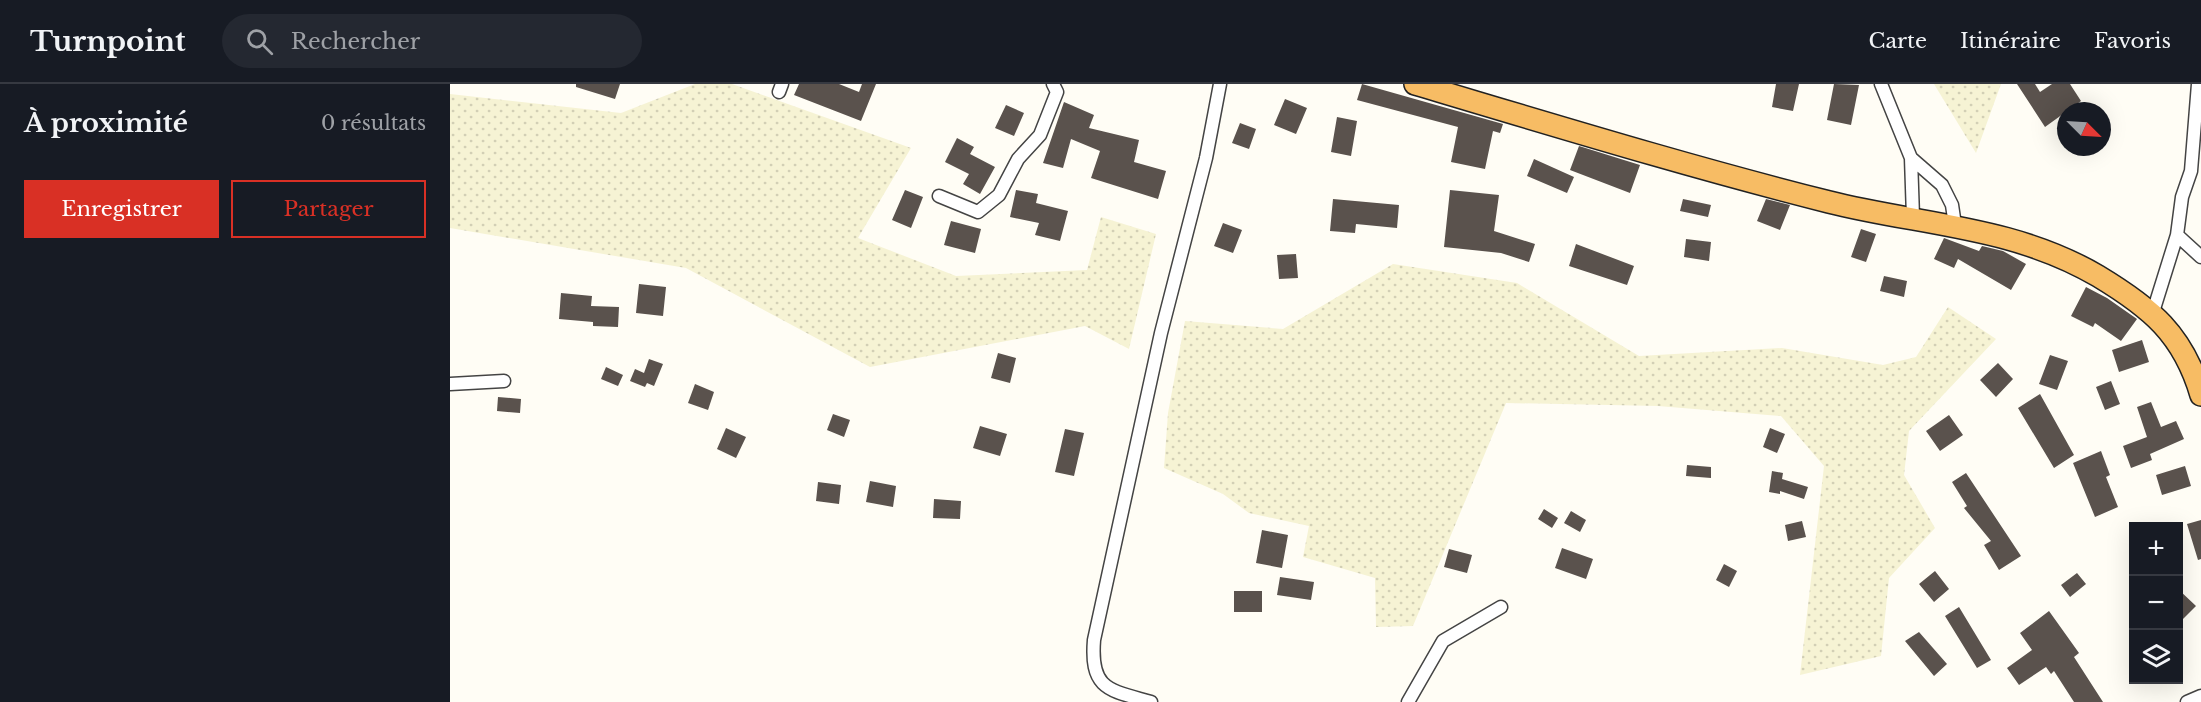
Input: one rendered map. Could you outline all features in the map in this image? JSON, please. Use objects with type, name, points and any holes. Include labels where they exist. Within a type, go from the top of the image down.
[{"type":"highway","points":[[1415,84],[1712,172],[1832,203],[1955,225],[2041,250],[2096,275],[2153,312],[2169,330],[2186,359],[2201,395]]},
{"type":"street","points":[[939,196],[978,212],[999,195],[1018,159],[1040,135],[1057,92],[1053,84]]},
{"type":"street","points":[[1151,702],[1115,692],[1096,677],[1092,664],[1094,640],[1161,333],[1206,158],[1220,84]]},
{"type":"street","points":[[1881,84],[1911,158],[1913,217]]},
{"type":"street","points":[[2153,312],[2177,235],[2182,197],[2192,171],[2198,84]]},
{"type":"street","points":[[1911,158],[1942,185],[1952,206],[1955,225]]},
{"type":"street","points":[[2177,235],[2201,257]]},
{"type":"street","points":[[450,384],[504,381]]},
{"type":"street","points":[[1408,702],[1443,641],[1501,607]]},
{"type":"street","points":[[2187,702],[2201,696]]},
{"type":"shaded area","points":[[695,84],[732,84],[911,148],[858,238],[956,276],[1087,270],[1101,217],[1156,234],[1129,349],[1085,326],[870,367],[686,268],[450,228],[450,94],[621,113]]},
{"type":"shaded area","points":[[1934,84],[2001,84],[1976,153]]},
{"type":"shaded area","points":[[1393,264],[1517,283],[1639,356],[1782,348],[1883,365],[1916,357],[1948,307],[1996,339],[1909,431],[1904,475],[1935,528],[1889,578],[1881,656],[1800,675],[1824,466],[1781,416],[1658,406],[1506,403],[1413,626],[1376,627],[1375,578],[1303,557],[1309,526],[1249,513],[1223,494],[1164,468],[1168,413],[1185,321],[1283,329]]},
{"type":"building","points":[[576,84],[620,84],[615,99],[576,87]]},
{"type":"building","points":[[799,84],[839,84],[859,92],[862,84],[876,84],[861,121],[794,95]]},
{"type":"building","points":[[1362,84],[1503,124],[1500,133],[1493,131],[1485,169],[1451,162],[1458,127],[1357,100]]},
{"type":"building","points":[[1776,84],[1799,84],[1793,111],[1772,107]]},
{"type":"building","points":[[1834,84],[1859,85],[1851,125],[1827,120]]},
{"type":"building","points":[[2017,84],[2035,84],[2040,92],[2052,84],[2070,84],[2081,101],[2057,102],[2057,118],[2045,127]]},
{"type":"building","points":[[1285,99],[1307,108],[1296,134],[1274,125]]},
{"type":"building","points":[[1064,102],[1094,115],[1089,128],[1139,140],[1134,162],[1166,171],[1158,199],[1091,178],[1100,151],[1071,139],[1063,168],[1043,163]]},
{"type":"building","points":[[1006,105],[1024,113],[1014,136],[995,128]]},
{"type":"building","points":[[1337,117],[1357,121],[1351,156],[1331,152]]},
{"type":"building","points":[[1240,123],[1256,129],[1249,149],[1232,143]]},
{"type":"building","points":[[957,138],[974,147],[970,154],[995,167],[980,194],[963,184],[969,174],[945,162]]},
{"type":"building","points":[[1579,146],[1640,165],[1630,193],[1570,170]]},
{"type":"building","points":[[1534,159],[1574,177],[1567,193],[1527,176]]},
{"type":"building","points":[[905,190],[923,197],[911,228],[892,220]]},
{"type":"building","points":[[1016,190],[1038,194],[1036,203],[1068,211],[1060,241],[1035,235],[1039,223],[1010,217]]},
{"type":"building","points":[[1450,190],[1499,195],[1494,231],[1535,244],[1529,262],[1501,253],[1444,247]]},
{"type":"building","points":[[1333,199],[1399,205],[1397,228],[1356,224],[1355,233],[1330,231]]},
{"type":"building","points":[[1683,199],[1711,205],[1708,217],[1680,211]]},
{"type":"building","points":[[1766,199],[1790,205],[1780,230],[1757,221]]},
{"type":"building","points":[[951,221],[981,229],[975,253],[944,245]]},
{"type":"building","points":[[1223,223],[1242,230],[1233,253],[1214,246]]},
{"type":"building","points":[[1861,229],[1876,234],[1866,262],[1851,257]]},
{"type":"building","points":[[1944,238],[1979,251],[1982,246],[2003,251],[2026,264],[2011,290],[1958,259],[1954,268],[1934,259]]},
{"type":"building","points":[[1686,239],[1711,242],[1709,261],[1684,257]]},
{"type":"building","points":[[1576,244],[1634,266],[1627,285],[1569,266]]},
{"type":"building","points":[[1296,254],[1298,278],[1279,279],[1277,255]]},
{"type":"building","points":[[1884,276],[1907,281],[1904,297],[1880,291]]},
{"type":"building","points":[[639,284],[666,287],[663,316],[636,313]]},
{"type":"building","points":[[2086,287],[2107,298],[2137,319],[2121,341],[2095,323],[2093,327],[2071,316]]},
{"type":"building","points":[[561,293],[592,296],[591,306],[619,307],[618,327],[593,326],[593,322],[559,319]]},
{"type":"building","points":[[2142,340],[2149,362],[2119,372],[2112,350]]},
{"type":"building","points":[[998,353],[1016,358],[1010,383],[991,378]]},
{"type":"building","points":[[2050,355],[2068,361],[2057,390],[2039,384]]},
{"type":"building","points":[[649,359],[663,364],[654,386],[647,383],[645,387],[630,381],[635,369],[644,373]]},
{"type":"building","points":[[1998,363],[2013,379],[1996,397],[1980,380]]},
{"type":"building","points":[[606,367],[623,375],[618,386],[601,379]]},
{"type":"building","points":[[2111,381],[2120,404],[2105,410],[2096,387]]},
{"type":"building","points":[[695,384],[714,392],[708,410],[688,403]]},
{"type":"building","points":[[2040,394],[2074,455],[2054,468],[2018,408]]},
{"type":"building","points":[[498,397],[521,399],[520,413],[497,411]]},
{"type":"building","points":[[2151,402],[2161,427],[2176,421],[2184,439],[2150,454],[2152,460],[2131,468],[2123,446],[2147,437],[2137,407]]},
{"type":"building","points":[[833,414],[850,420],[844,437],[827,430]]},
{"type":"building","points":[[1949,415],[1963,435],[1940,451],[1926,431]]},
{"type":"building","points":[[980,426],[1007,434],[1000,456],[973,448]]},
{"type":"building","points":[[726,428],[746,437],[736,458],[717,449]]},
{"type":"building","points":[[1770,428],[1785,434],[1777,453],[1763,447]]},
{"type":"building","points":[[1065,429],[1084,433],[1074,476],[1055,472]]},
{"type":"building","points":[[2101,451],[2110,475],[2106,477],[2118,507],[2095,517],[2073,463]]},
{"type":"building","points":[[1687,465],[1711,467],[1711,478],[1686,476]]},
{"type":"building","points":[[2185,466],[2191,486],[2162,495],[2156,475]]},
{"type":"building","points":[[1772,471],[1783,473],[1782,479],[1808,487],[1804,499],[1780,491],[1780,494],[1769,492]]},
{"type":"building","points":[[1966,473],[2021,556],[1999,570],[1984,545],[1991,541],[1964,508],[1967,506],[1952,482]]},
{"type":"building","points":[[870,481],[896,486],[893,507],[866,502]]},
{"type":"building","points":[[818,482],[841,485],[839,504],[816,501]]},
{"type":"building","points":[[934,499],[961,501],[960,519],[933,518]]},
{"type":"building","points":[[1544,509],[1558,518],[1552,528],[1538,519]]},
{"type":"building","points":[[1571,511],[1586,520],[1580,532],[1564,523]]},
{"type":"building","points":[[2201,520],[2201,559],[2198,560],[2187,524]]},
{"type":"building","points":[[1802,521],[1806,537],[1788,541],[1785,525]]},
{"type":"building","points":[[1262,530],[1288,535],[1282,568],[1256,563]]},
{"type":"building","points":[[1562,548],[1593,559],[1586,579],[1555,568]]},
{"type":"building","points":[[1449,549],[1472,555],[1467,573],[1444,567]]},
{"type":"building","points":[[1724,564],[1737,571],[1729,587],[1716,580]]},
{"type":"building","points":[[1935,571],[1949,589],[1934,602],[1919,584]]},
{"type":"building","points":[[2077,573],[2086,584],[2070,597],[2061,585]]},
{"type":"building","points":[[1280,577],[1314,582],[1311,600],[1277,595]]},
{"type":"building","points":[[1234,591],[1262,591],[1262,612],[1234,612]]},
{"type":"building","points":[[2183,594],[2196,606],[2183,619]]},
{"type":"building","points":[[1959,607],[1991,660],[1977,668],[1945,616]]},
{"type":"building","points":[[2049,611],[2079,653],[2074,657],[2103,702],[2074,702],[2054,671],[2051,674],[2046,667],[2019,685],[2007,668],[2032,650],[2020,633]]},
{"type":"building","points":[[1919,632],[1947,664],[1934,676],[1905,641]]}]
